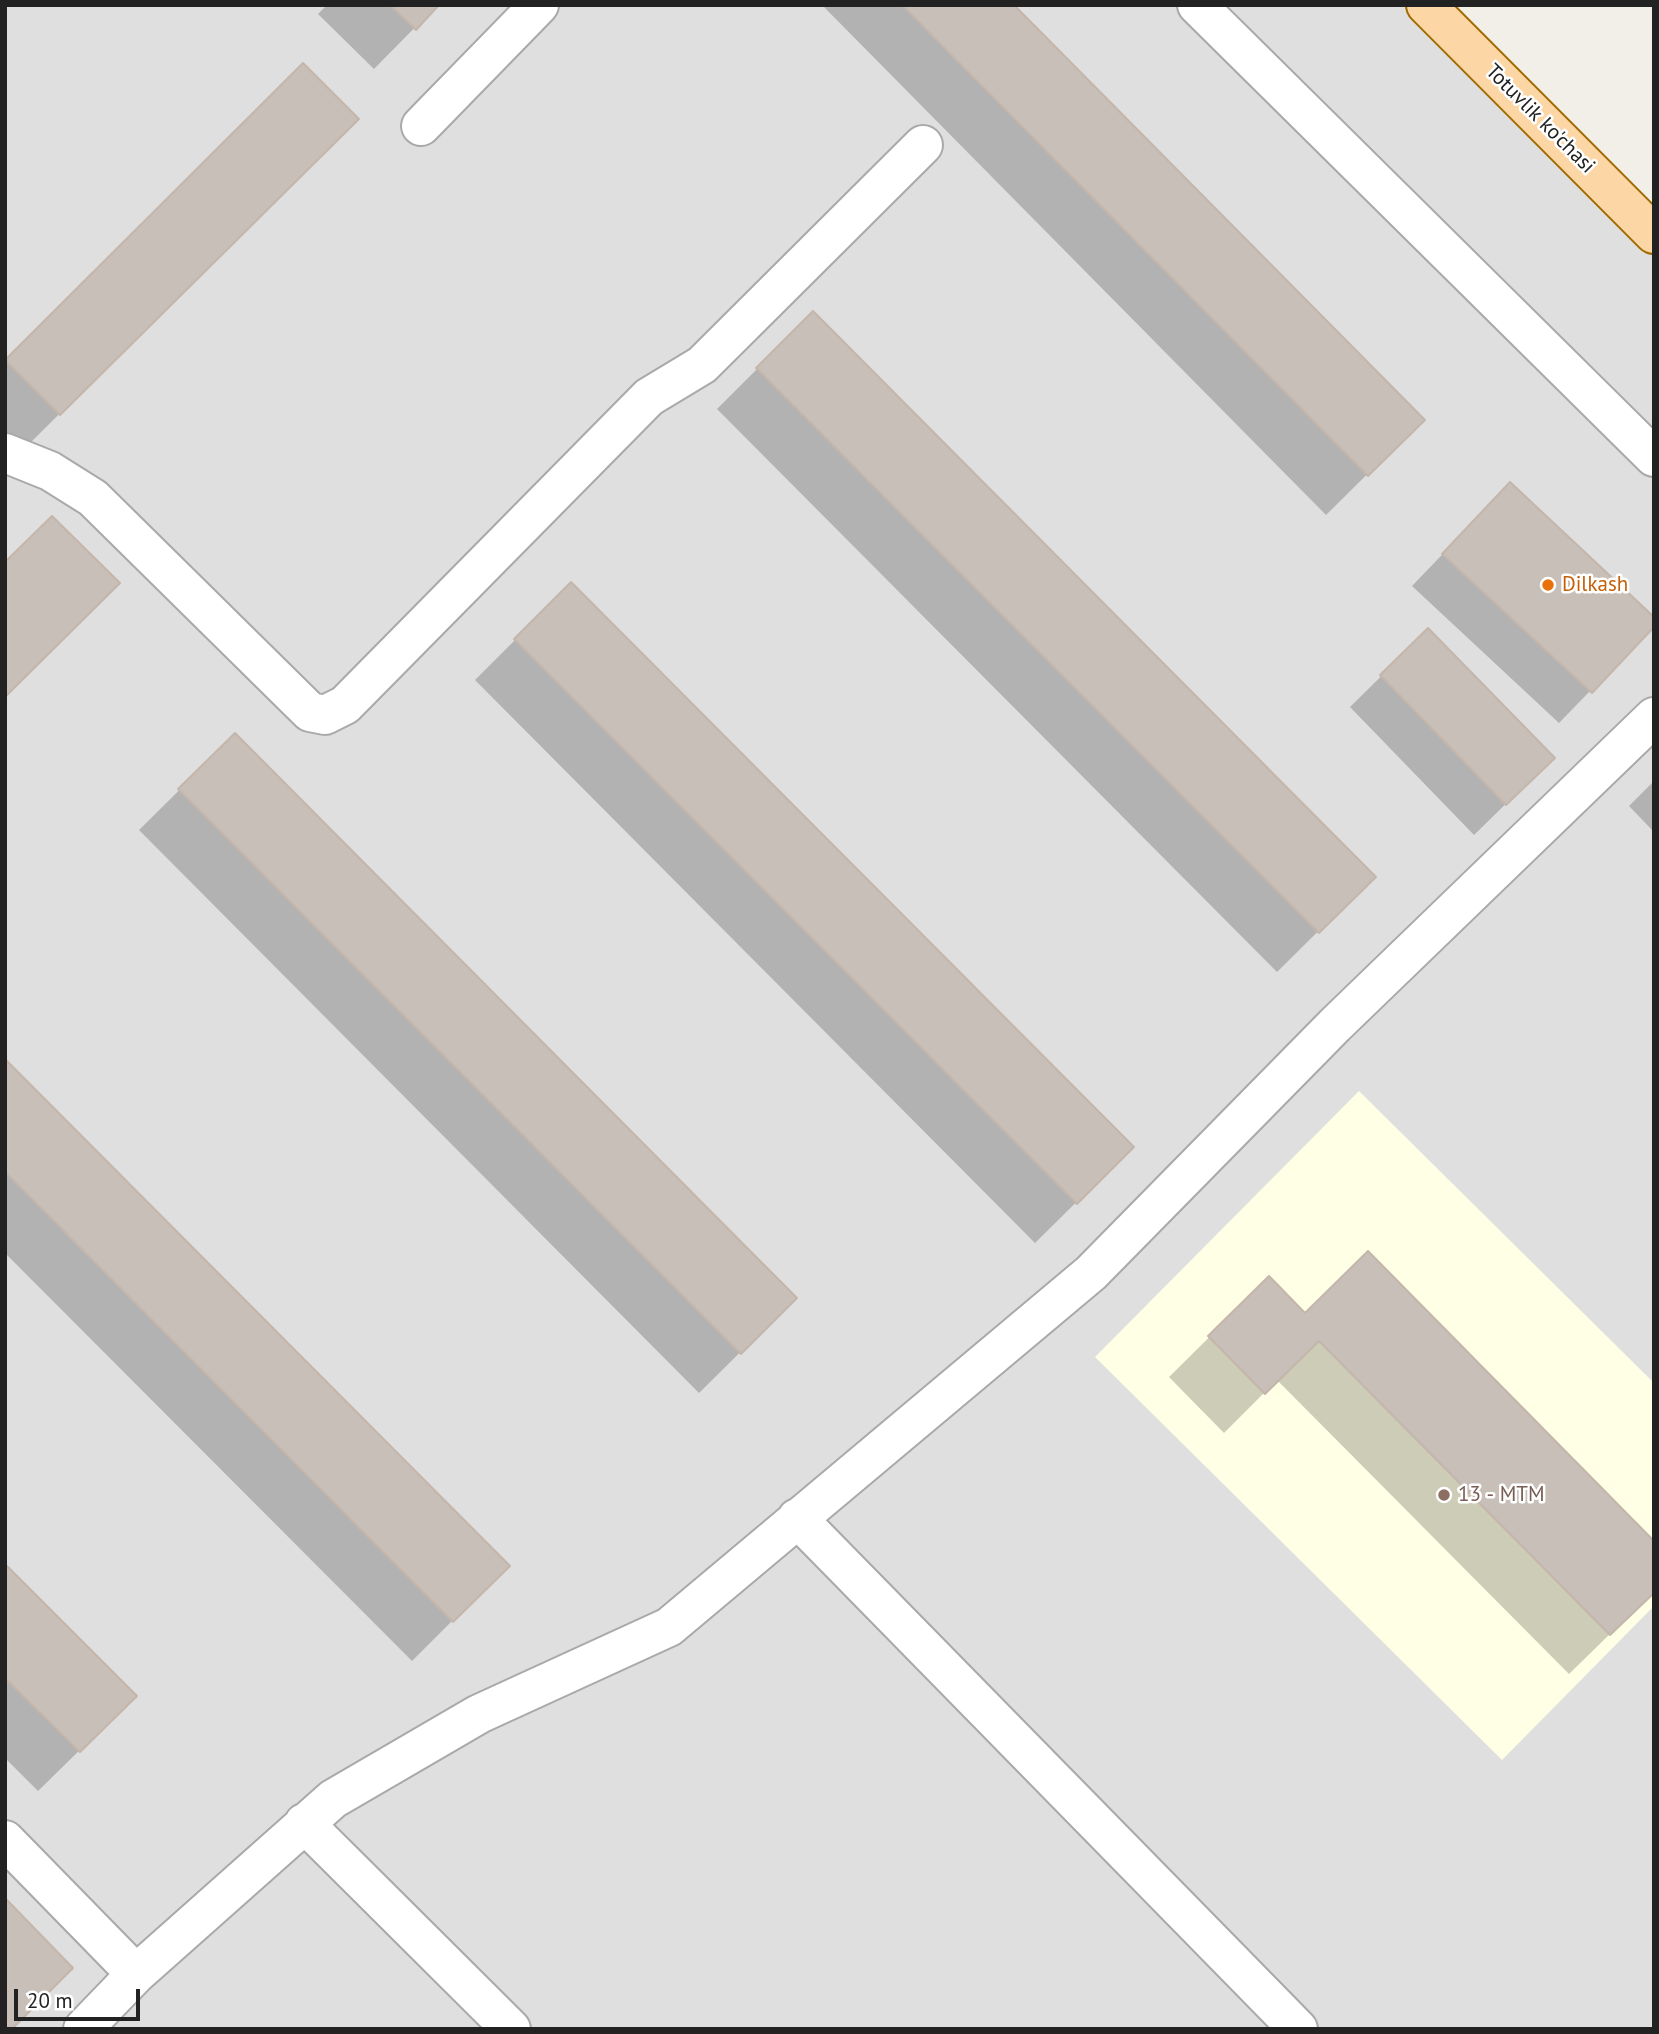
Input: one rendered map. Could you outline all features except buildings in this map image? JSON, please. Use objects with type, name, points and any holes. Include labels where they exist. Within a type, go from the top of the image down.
[{"type":"main road","name":"Totuvlik ko'chasi","points":[[1426,5],[1654,234]]},
{"type":"street","points":[[421,126],[540,5]]},
{"type":"street","points":[[1197,5],[1654,457]]},
{"type":"street","points":[[5,453],[50,471],[93,499],[310,712],[325,715],[345,705],[649,397],[702,365],[923,145]]},
{"type":"street","points":[[83,2029],[136,1974],[333,1799],[479,1714],[669,1627],[1091,1273],[1335,1025],[1654,718]]},
{"type":"street","points":[[797,1518],[1298,2029]]},
{"type":"street","points":[[304,1823],[511,2029]]},
{"type":"street","points":[[5,1840],[136,1974]]},
{"type":"shaded area","points":[[5,5],[1426,5],[1654,234],[1654,2029],[5,2029]]},
{"type":"shaded area","name":"13 - MTM","points":[[1359,1091],[1654,1383],[1654,1606],[1502,1760],[1095,1357]]},
{"type":"place","name":"Dilkash","points":[[1548,585]]},
{"type":"place","name":"13 - MTM","points":[[1444,1495]]}]
